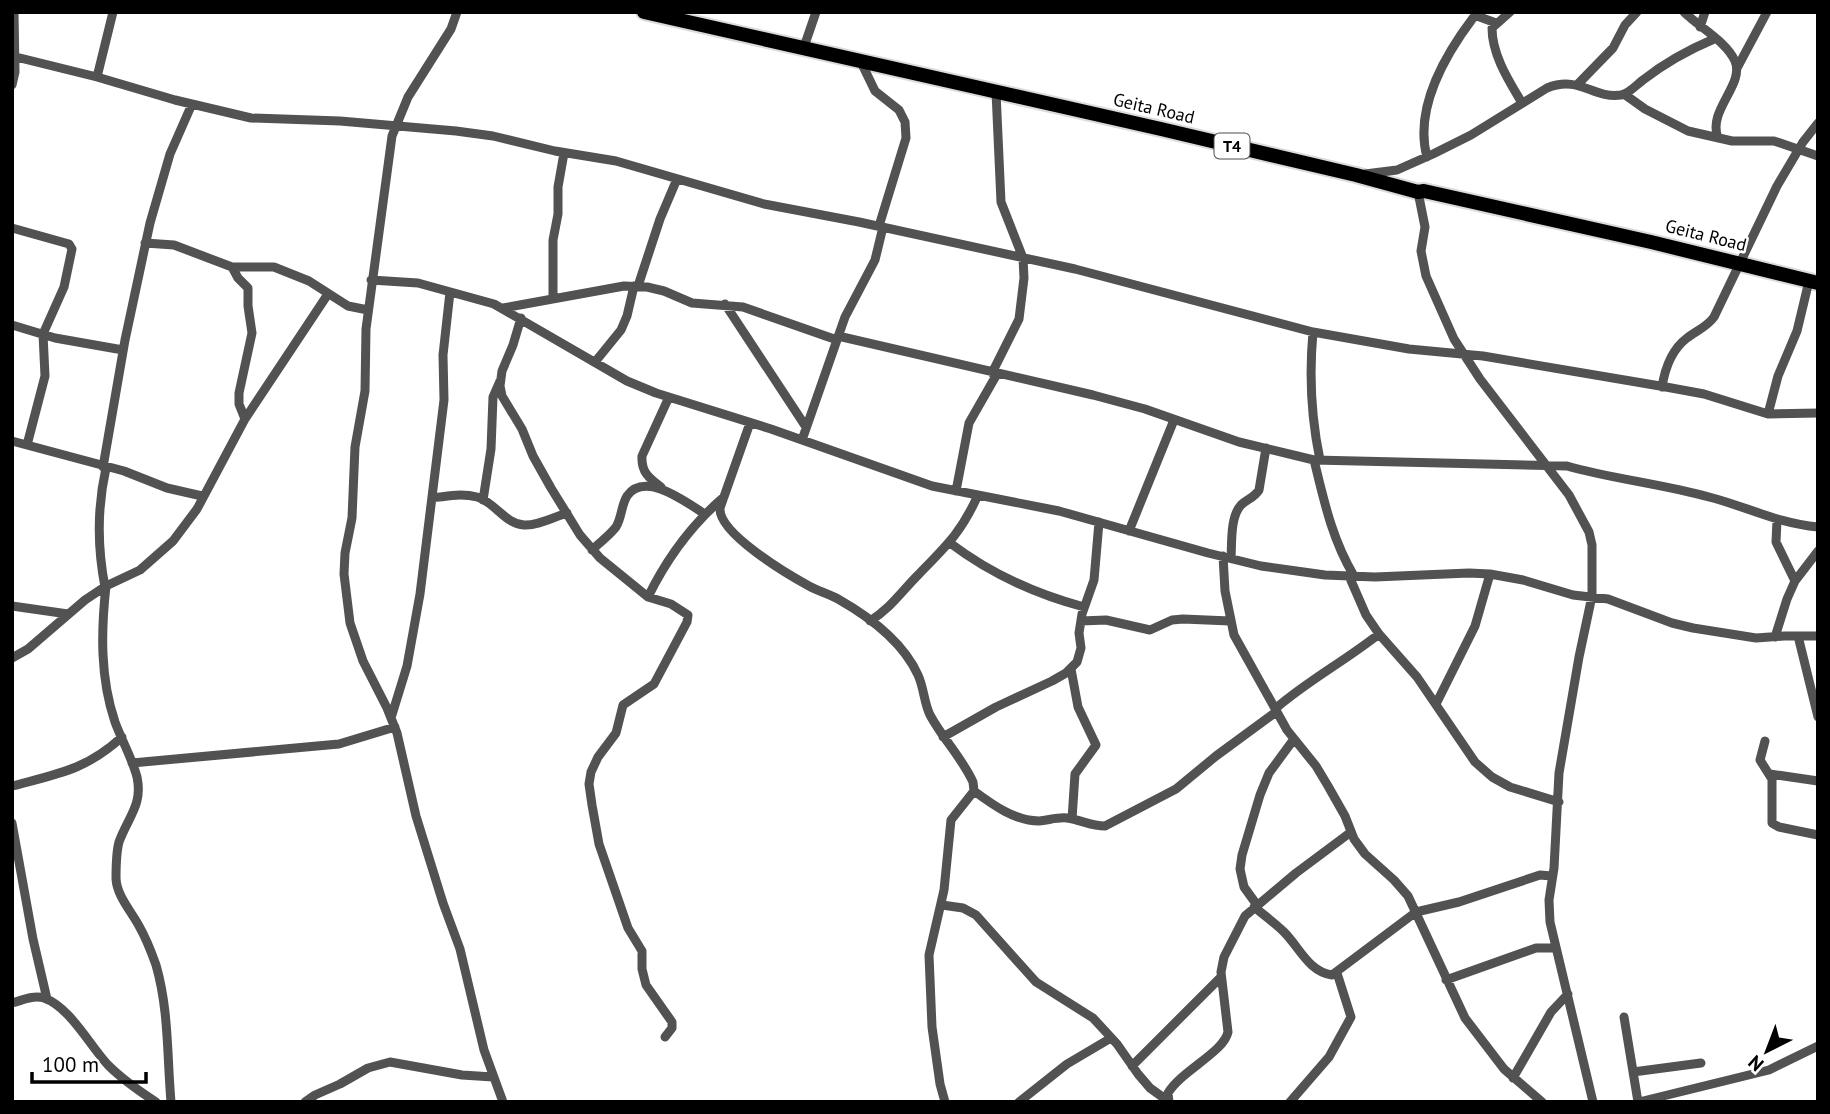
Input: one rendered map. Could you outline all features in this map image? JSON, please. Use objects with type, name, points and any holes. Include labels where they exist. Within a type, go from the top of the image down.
[{"type":"highway","name":"Geita Road","points":[[644,12],[1813,282]]},
{"type":"street","points":[[12,85],[14,12]]},
{"type":"street","points":[[97,77],[113,12]]},
{"type":"street","points":[[457,12],[451,29],[408,97],[396,125],[371,280],[365,391],[355,447],[352,518],[344,574],[353,634],[393,723],[416,816],[460,949],[493,1077],[503,1102]]},
{"type":"street","points":[[804,47],[816,12]]},
{"type":"street","points":[[1510,12],[1492,28],[1494,45],[1522,103]]},
{"type":"street","points":[[1577,85],[1613,48],[1625,25],[1637,12]]},
{"type":"street","points":[[1684,12],[1728,51],[1737,68]]},
{"type":"street","points":[[1700,27],[1705,12]]},
{"type":"street","points":[[1718,138],[1715,124],[1737,68],[1767,12]]},
{"type":"street","points":[[1427,156],[1424,130],[1427,110],[1436,81],[1451,51],[1473,18],[1478,16],[1496,23]]},
{"type":"street","points":[[1624,94],[1667,61],[1714,38]]},
{"type":"street","points":[[14,56],[251,118],[396,125],[493,136],[564,153],[616,161],[764,204],[1023,258],[1161,291],[1313,332],[1409,348],[1483,356],[1704,394],[1768,414],[1818,413]]},
{"type":"street","points":[[802,440],[837,338],[875,260],[881,227],[906,138],[905,122],[899,110],[875,90],[860,60]]},
{"type":"street","points":[[1356,175],[1398,170],[1471,135],[1558,84],[1577,85],[1600,93],[1624,94],[1645,109],[1688,131],[1732,141],[1774,141],[1818,156]]},
{"type":"street","points":[[956,491],[969,423],[995,374],[1019,319],[1024,278],[1023,258],[1001,202],[996,92]]},
{"type":"street","points":[[171,1102],[167,1020],[157,970],[146,939],[118,891],[116,881],[117,852],[136,809],[139,794],[132,763],[115,722],[107,687],[102,647],[106,586],[99,545],[104,467],[123,350],[145,243],[170,154],[192,104]]},
{"type":"street","points":[[1662,387],[1669,360],[1684,340],[1709,324],[1714,317],[1738,263],[1798,150],[1818,123]]},
{"type":"street","points":[[553,299],[553,240],[564,153]]},
{"type":"street","points":[[595,362],[621,330],[677,179]]},
{"type":"street","points":[[1418,192],[1425,227],[1421,251],[1426,276],[1454,339],[1569,495],[1589,532],[1592,545],[1592,596],[1559,773],[1559,803],[1549,900],[1550,922],[1593,1102]]},
{"type":"street","points":[[12,228],[69,244],[72,249],[61,296],[43,334],[45,376],[27,445]]},
{"type":"street","points":[[145,243],[174,245],[232,267],[274,267],[309,281],[348,306],[368,310]]},
{"type":"street","points":[[232,267],[248,288],[252,324],[239,404],[245,419]]},
{"type":"street","points":[[371,280],[418,283],[473,297],[521,318],[627,381],[907,477],[956,491],[1059,511],[1227,557],[1297,572],[1351,576],[1490,574],[1523,580],[1573,595],[1608,599],[1672,623],[1756,638],[1818,636]]},
{"type":"street","points":[[1768,414],[1778,376],[1797,331],[1813,282]]},
{"type":"street","points":[[502,308],[601,289],[636,286],[664,291],[692,303],[725,304],[767,314],[837,338],[1093,395],[1266,448],[1317,460],[1566,466],[1597,475],[1710,497],[1777,520],[1818,527]]},
{"type":"street","points":[[393,723],[413,637],[432,498],[444,400],[443,355],[450,292]]},
{"type":"street","points":[[12,659],[106,586],[140,570],[160,554],[180,532],[197,509],[245,419],[328,294]]},
{"type":"street","points":[[725,304],[806,427]]},
{"type":"street","points":[[483,500],[491,449],[493,397],[521,318]]},
{"type":"street","points":[[12,325],[55,338],[123,350]]},
{"type":"street","points":[[1313,332],[1310,360],[1312,414],[1323,504],[1366,615],[1417,677],[1475,762],[1510,787],[1559,803]]},
{"type":"street","points":[[501,378],[502,396],[522,429],[533,456],[593,550],[617,574],[648,597],[680,608],[688,615],[687,622],[654,684],[623,705],[615,733],[594,765],[589,784],[599,844],[628,928],[642,951],[642,969],[646,985],[672,1023],[672,1028],[665,1037]]},
{"type":"street","points":[[669,397],[642,456],[641,465],[649,478],[705,514]]},
{"type":"street","points":[[1129,531],[1174,420]]},
{"type":"street","points":[[750,423],[719,514],[730,530],[767,560],[808,586],[835,597],[893,641],[912,663],[919,677],[926,707],[943,737],[969,773],[974,791],[999,810],[1028,819],[1072,819],[1093,827],[1105,826],[1162,797],[1189,779],[1307,682],[1379,634]]},
{"type":"street","points":[[12,441],[124,471],[156,485],[202,496]]},
{"type":"street","points":[[1266,448],[1259,490],[1256,495],[1242,503],[1236,515],[1227,557],[1225,590],[1234,635],[1275,711],[1322,776],[1365,854],[1408,896],[1465,1018],[1504,1069],[1542,1102]]},
{"type":"street","points":[[593,550],[617,525],[627,497],[632,491],[649,486],[665,490]]},
{"type":"street","points":[[432,498],[461,495],[483,500],[513,523],[526,526],[567,513]]},
{"type":"street","points":[[870,621],[895,601],[950,543],[978,495]]},
{"type":"street","points":[[648,597],[670,556],[687,532],[725,496]]},
{"type":"street","points":[[1777,520],[1776,541],[1795,581]]},
{"type":"street","points":[[943,737],[1071,669],[1080,656],[1081,621],[1094,580],[1098,522]]},
{"type":"street","points":[[950,543],[993,572],[1028,590],[1084,607]]},
{"type":"street","points":[[1775,637],[1795,581],[1818,551]]},
{"type":"street","points":[[1436,704],[1475,626],[1490,574]]},
{"type":"street","points":[[12,606],[68,614]]},
{"type":"street","points":[[1081,621],[1106,620],[1150,630],[1172,620],[1230,621]]},
{"type":"street","points":[[1798,636],[1818,717]]},
{"type":"street","points":[[1071,669],[1079,707],[1096,745],[1074,774],[1072,819]]},
{"type":"street","points":[[132,763],[340,744],[393,723]]},
{"type":"street","points":[[12,786],[80,766],[102,754],[122,737]]},
{"type":"street","points":[[1294,739],[1269,773],[1242,855],[1240,869],[1244,887],[1256,906],[1291,939],[1310,965],[1325,974],[1337,973],[1416,912],[1459,902],[1540,875],[1552,876]]},
{"type":"street","points":[[1765,741],[1759,760],[1770,774],[1773,786],[1772,823],[1779,827],[1818,835]]},
{"type":"street","points":[[1770,774],[1818,781]]},
{"type":"street","points":[[945,1102],[932,1027],[929,955],[942,905],[951,820],[974,791]]},
{"type":"street","points":[[12,823],[47,999]]},
{"type":"street","points":[[1169,1101],[1168,1093],[1177,1080],[1222,1046],[1226,1040],[1221,977],[1224,957],[1245,916],[1351,832]]},
{"type":"street","points":[[942,905],[963,908],[976,915],[1036,982],[1093,1018],[1150,1088],[1169,1101]]},
{"type":"street","points":[[1446,980],[1536,948],[1556,948]]},
{"type":"street","points":[[1290,1102],[1329,1057],[1351,1017],[1337,973]]},
{"type":"street","points":[[1132,1066],[1221,977]]},
{"type":"street","points":[[1513,1077],[1551,1013],[1568,994]]},
{"type":"street","points":[[12,1003],[35,996],[47,999],[77,1025],[124,1082],[156,1102]]},
{"type":"street","points":[[1624,1017],[1638,1102],[1769,1070],[1818,1046]]},
{"type":"street","points":[[1019,1102],[1067,1064],[1111,1038]]},
{"type":"street","points":[[305,1102],[368,1068],[390,1062],[462,1075],[493,1077]]},
{"type":"street","points":[[1633,1072],[1701,1063]]}]
